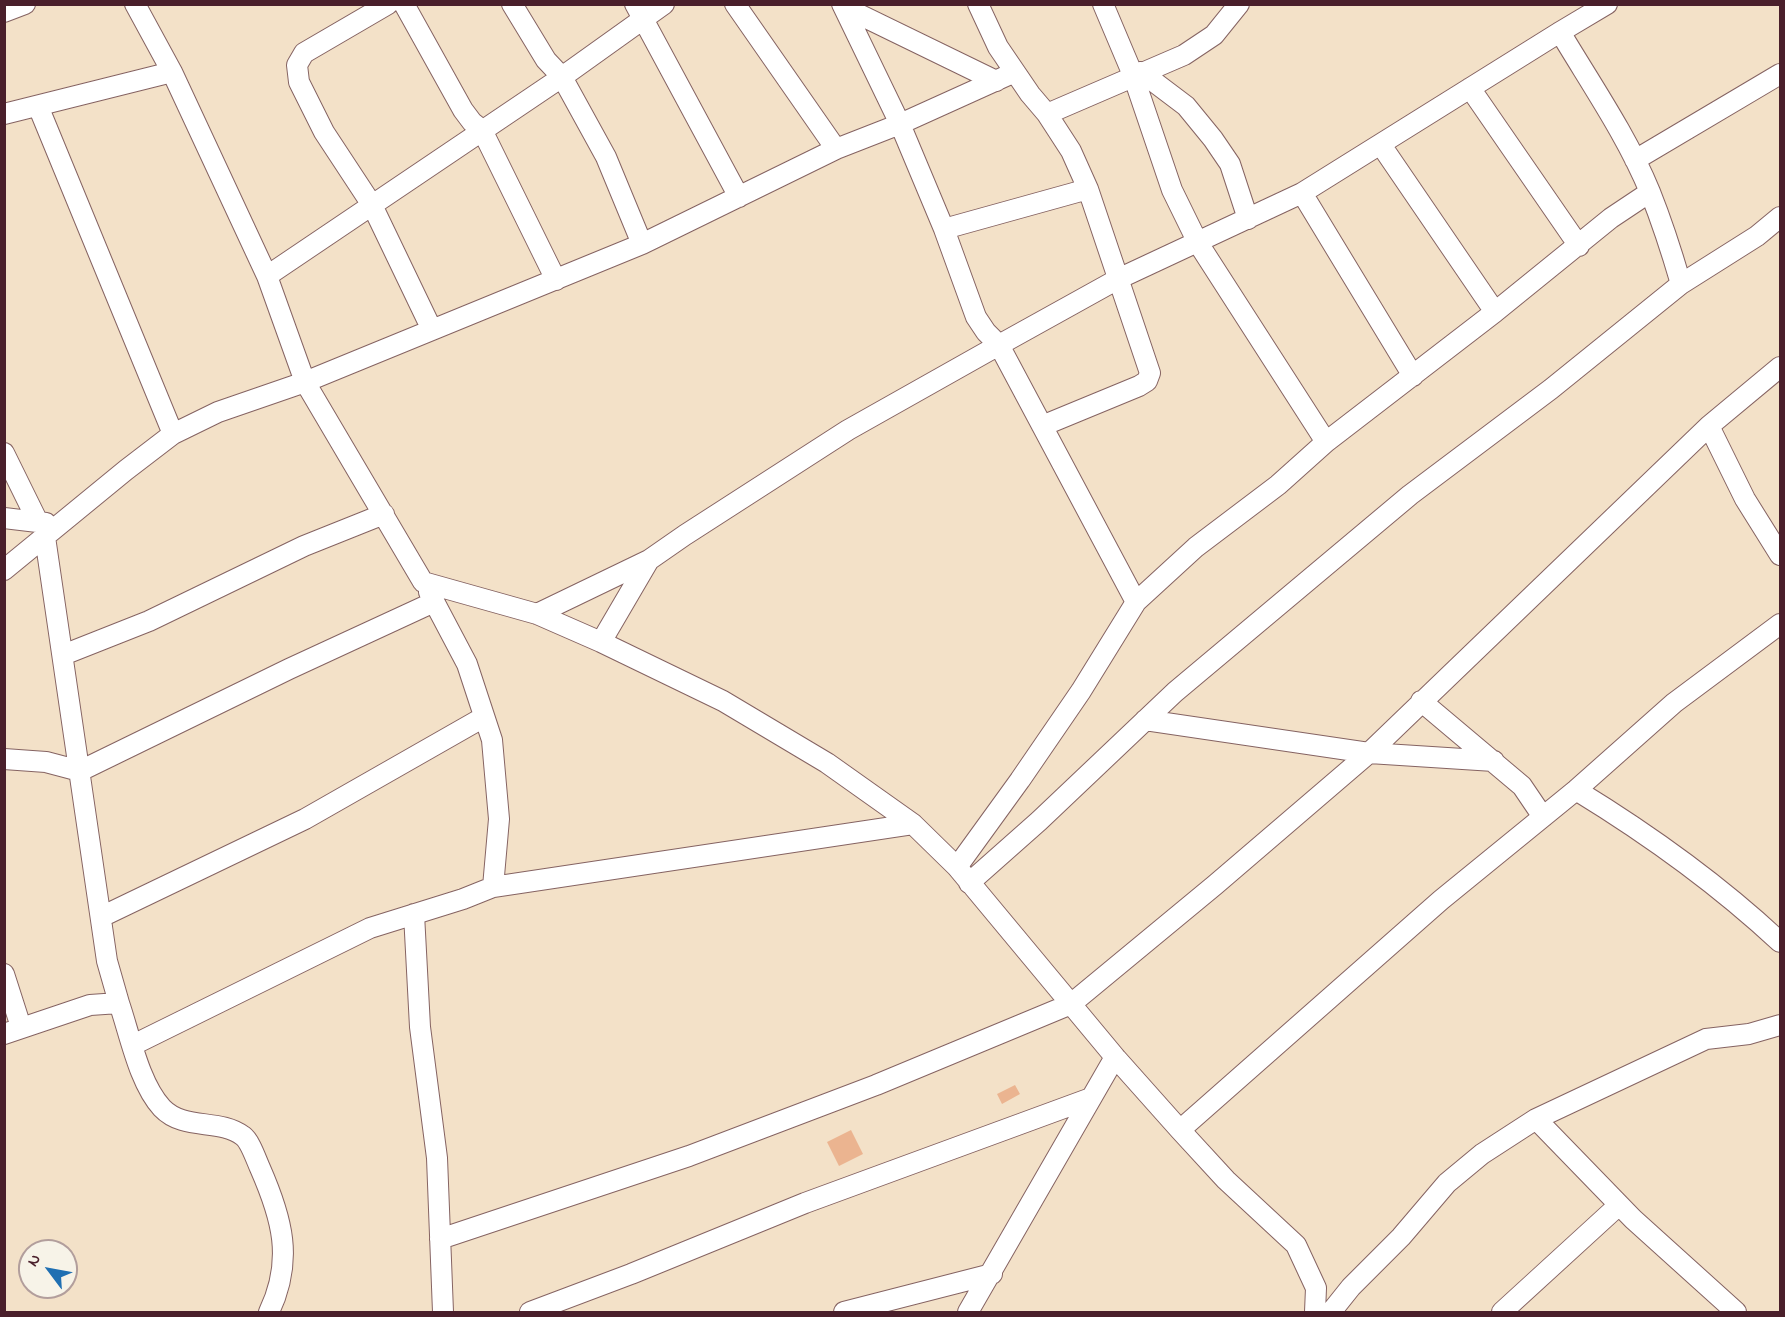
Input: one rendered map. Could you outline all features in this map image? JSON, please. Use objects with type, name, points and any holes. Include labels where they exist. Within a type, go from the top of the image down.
[{"type":"street","points":[[4,12],[25,4]]},
{"type":"street","points":[[135,4],[171,72],[267,276],[305,382],[423,582],[466,664],[492,740],[499,819],[493,887]]},
{"type":"street","points":[[388,4],[304,52],[297,65],[299,82],[324,132],[372,205],[432,330]]},
{"type":"street","points":[[404,4],[463,111],[482,130],[556,280]]},
{"type":"street","points":[[512,4],[546,60],[562,77],[606,157],[642,244]]},
{"type":"street","points":[[267,276],[562,77],[639,12],[664,4]]},
{"type":"street","points":[[978,4],[998,47],[1071,151],[1088,189],[1150,373],[1147,381],[1139,386],[1042,426]]},
{"type":"street","points":[[1103,4],[1137,74],[1172,190],[1198,243],[1326,442]]},
{"type":"street","points":[[1047,114],[1184,54],[1214,35],[1239,4]]},
{"type":"street","points":[[537,614],[650,560],[848,430],[1118,279],[1302,193],[1607,4]]},
{"type":"street","points":[[739,5],[836,149]]},
{"type":"street","points":[[843,6],[996,81]]},
{"type":"street","points":[[843,6],[900,124],[944,230],[976,317],[999,345],[1136,602]]},
{"type":"street","points":[[639,12],[739,196]]},
{"type":"street","points":[[1560,32],[1635,160],[1669,242],[1681,284]]},
{"type":"street","points":[[4,114],[171,72]]},
{"type":"street","points":[[4,518],[41,530],[61,525],[173,434],[218,412],[305,382],[642,244],[836,149],[900,124],[1015,72]]},
{"type":"street","points":[[1137,74],[1186,106],[1213,139],[1230,164],[1248,219]]},
{"type":"street","points":[[1635,160],[1780,74]]},
{"type":"street","points":[[1470,88],[1579,246]]},
{"type":"street","points":[[38,106],[173,434]]},
{"type":"street","points":[[1381,145],[1495,312]]},
{"type":"street","points":[[944,230],[1088,189]]},
{"type":"street","points":[[963,875],[1020,780],[1081,691],[1136,602],[1196,547],[1278,485],[1326,442],[1579,246],[1611,218],[1650,192]]},
{"type":"street","points":[[1302,193],[1413,376]]},
{"type":"street","points":[[963,875],[1039,821],[1175,692],[1410,495],[1551,388],[1681,284],[1757,236],[1780,217]]},
{"type":"street","points":[[440,1239],[689,1156],[876,1085],[1071,1004],[1369,753],[1611,523],[1709,426],[1780,367]]},
{"type":"street","points":[[1709,426],[1745,499],[1780,555]]},
{"type":"street","points":[[4,453],[41,530],[63,656],[66,691],[80,771],[107,961],[119,1003],[145,1081],[163,1109],[186,1123],[224,1127],[244,1136],[274,1200],[284,1239],[281,1273],[269,1312]]},
{"type":"street","points":[[63,656],[149,621],[304,546],[384,514]]},
{"type":"street","points":[[4,570],[41,530]]},
{"type":"street","points":[[602,642],[650,560]]},
{"type":"street","points":[[423,582],[537,614],[602,642],[723,701],[827,763],[913,824],[963,875],[1115,1058],[1180,1130],[1226,1180],[1296,1245],[1316,1288],[1315,1312]]},
{"type":"street","points":[[4,759],[46,762],[80,771],[289,669],[434,602]]},
{"type":"street","points":[[1180,1130],[1441,900],[1543,817],[1674,704],[1780,624]]},
{"type":"street","points":[[1421,702],[1522,786],[1543,817]]},
{"type":"street","points":[[101,917],[305,819],[484,717]]},
{"type":"street","points":[[1145,720],[1369,753],[1494,761]]},
{"type":"street","points":[[1522,786],[1569,795],[1608,810],[1747,911],[1780,942]]},
{"type":"street","points":[[133,1045],[370,928],[493,887],[913,824]]},
{"type":"street","points":[[414,914],[420,1027],[437,1158],[442,1312]]},
{"type":"street","points":[[4,974],[13,1031],[90,1005],[119,1003]]},
{"type":"street","points":[[1331,1312],[1351,1287],[1401,1237],[1447,1183],[1482,1154],[1536,1119],[1706,1039],[1749,1034],[1780,1025]]},
{"type":"street","points":[[968,1312],[1115,1058]]},
{"type":"street","points":[[530,1312],[632,1274],[806,1203],[1091,1098]]},
{"type":"street","points":[[1536,1119],[1619,1204],[1736,1312]]},
{"type":"street","points":[[1502,1312],[1619,1204]]},
{"type":"street","points":[[844,1312],[992,1274]]},
{"type":"building","points":[[1015,1085],[1020,1094],[1002,1104],[997,1094]]},
{"type":"building","points":[[851,1130],[863,1154],[839,1166],[827,1142]]}]
